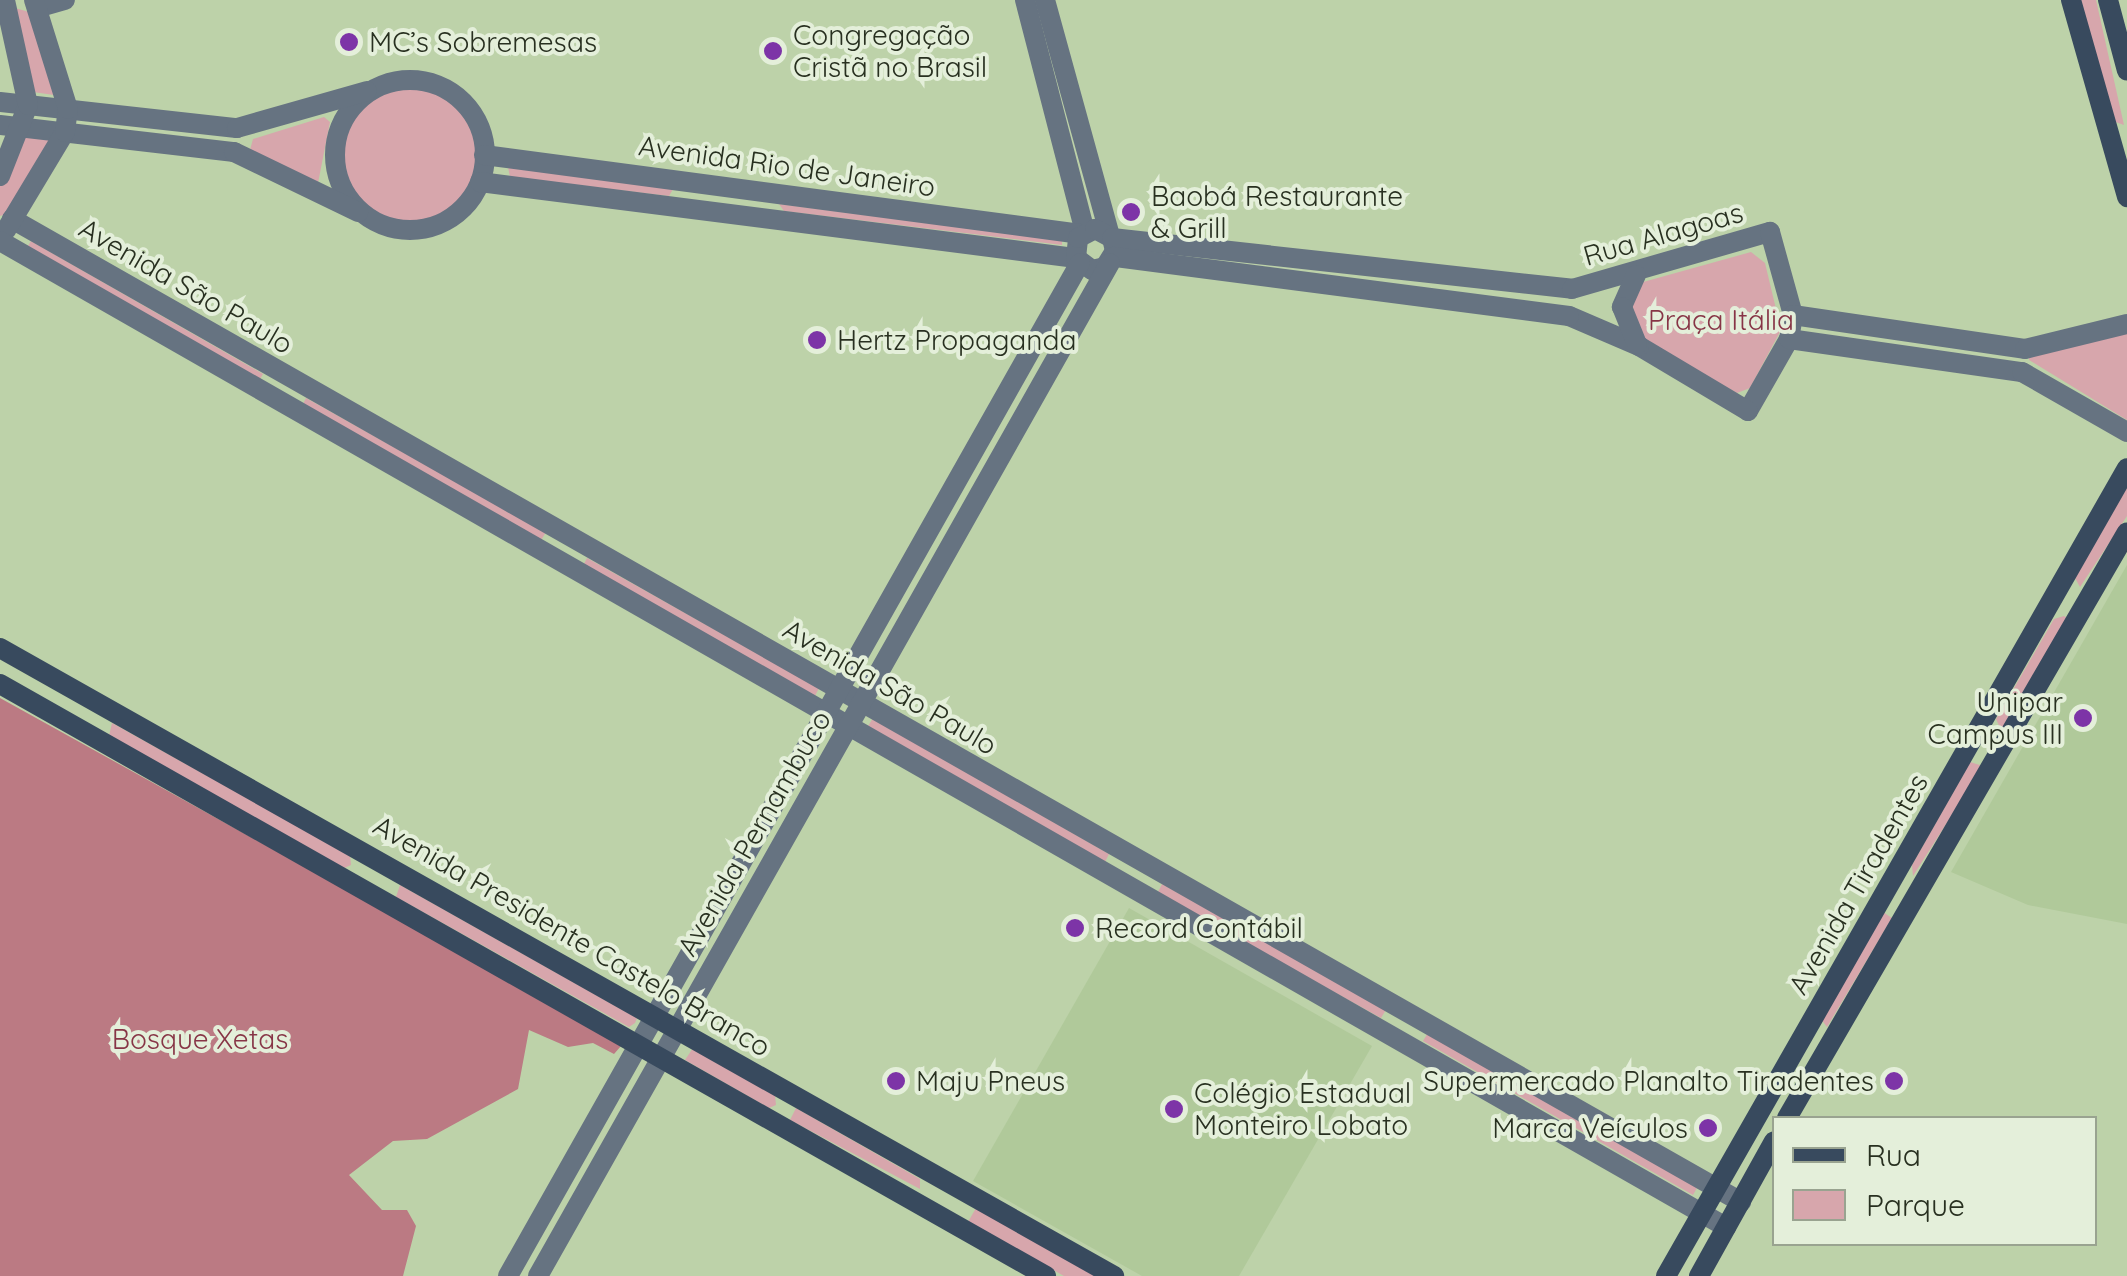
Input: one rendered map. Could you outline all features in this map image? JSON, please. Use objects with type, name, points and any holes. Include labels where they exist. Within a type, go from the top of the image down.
[{"type":"main road","points":[[2071,0],[2127,198]]},
{"type":"main road","points":[[2108,0],[2127,72]]},
{"type":"main road","name":"Avenida Tiradentes","points":[[1666,1276],[2127,468]]},
{"type":"main road","name":"Avenida Tiradentes","points":[[1788,1116],[2127,532]]},
{"type":"main road","name":"Avenida Presidente Castelo Branco","points":[[0,648],[1114,1276]]},
{"type":"main road","points":[[0,684],[1046,1276]]},
{"type":"main road","points":[[775,1122],[792,1093]]},
{"type":"main road","points":[[1699,1276],[1772,1144]]},
{"type":"street","points":[[0,176],[24,128],[28,105],[5,0]]},
{"type":"street","points":[[0,241],[6,220],[64,132],[68,110],[32,3],[65,0]]},
{"type":"street","points":[[1025,0],[1083,233]]},
{"type":"street","points":[[1045,0],[1112,248]]},
{"type":"street","points":[[0,102],[237,128],[416,81],[443,88],[473,116],[484,155],[480,182],[460,210],[431,227],[397,229],[234,152],[0,125]]},
{"type":"street","points":[[366,216],[339,181],[335,148],[346,117],[378,88]]},
{"type":"street","points":[[234,152],[237,128]]},
{"type":"street","name":"Avenida Rio de Janeiro","points":[[480,182],[1078,260],[1092,270],[1112,248],[1083,233],[484,155]]},
{"type":"street","name":"Avenida São Paulo","points":[[6,220],[1742,1202]]},
{"type":"street","name":"Rua Alagoas","points":[[1572,289],[1636,275],[1770,232],[1793,314]]},
{"type":"street","name":"Avenida Pernambuco","points":[[508,1276],[1078,260],[1083,233]]},
{"type":"street","name":"Avenida São Paulo","points":[[0,241],[1726,1228]]},
{"type":"street","points":[[1112,248],[1572,289],[1568,316]]},
{"type":"street","points":[[1112,248],[1568,316],[1638,346],[1748,411],[1789,338],[1793,314],[2025,350],[2127,324]]},
{"type":"street","name":"Avenida Pernambuco","points":[[538,1276],[1112,248]]},
{"type":"street","points":[[1636,275],[1622,307],[1624,326],[1638,346]]},
{"type":"street","points":[[1789,338],[2022,372],[2127,432]]},
{"type":"street","points":[[2022,372],[2025,350]]},
{"type":"street","points":[[596,1118],[618,1130]]},
{"type":"shaded area","name":"Unipar Campus III","points":[[2127,565],[2127,924],[2028,905],[1951,872]]},
{"type":"shaded area","name":"Colégio Estadual Monteiro Lobato","points":[[1129,908],[1372,1046],[1239,1276],[1142,1276],[973,1181]]},
{"type":"green space","points":[[2081,0],[2096,0],[2124,125],[2113,121]]},
{"type":"green space","points":[[8,6],[29,12],[54,95],[33,92]]},
{"type":"green space","points":[[410,86],[436,91],[459,106],[474,129],[479,155],[474,181],[459,204],[436,219],[410,224],[384,219],[361,204],[346,181],[341,155],[346,129],[361,106],[384,91]]},
{"type":"green space","points":[[324,117],[330,122],[318,183],[250,150],[253,139]]},
{"type":"green space","points":[[26,134],[54,137],[9,213],[0,216],[0,177]]},
{"type":"green space","points":[[508,167],[673,188],[669,196],[510,177]]},
{"type":"green space","points":[[779,204],[1062,240],[1062,245],[784,211]]},
{"type":"green space","points":[[31,241],[263,374],[257,384],[25,251]]},
{"type":"green space","name":"Praça Itália","points":[[1751,252],[1765,263],[1781,330],[1750,388],[1737,393],[1643,341],[1629,295],[1636,284]]},
{"type":"green space","points":[[2127,333],[2127,420],[2029,360],[2029,357]]},
{"type":"green space","points":[[306,398],[546,532],[540,542],[301,408]]},
{"type":"green space","points":[[2127,487],[2127,516],[2080,587],[2075,578]]},
{"type":"green space","points":[[587,558],[819,688],[814,698],[582,568]]},
{"type":"green space","points":[[2067,618],[2002,732],[1996,719],[2054,619]]},
{"type":"green space","name":"Bosque Xetas","points":[[0,698],[615,1039],[621,1046],[614,1054],[593,1043],[568,1047],[529,1030],[518,1089],[427,1139],[393,1141],[349,1175],[382,1210],[407,1210],[416,1226],[403,1276],[0,1276]]},
{"type":"green space","points":[[873,718],[1109,854],[1104,864],[867,728]]},
{"type":"green space","points":[[112,723],[350,855],[351,865],[342,869],[109,736]]},
{"type":"green space","points":[[1970,762],[1983,766],[1913,876],[1912,865]]},
{"type":"green space","points":[[1162,884],[1387,1008],[1381,1018],[1157,894]]},
{"type":"green space","points":[[400,885],[637,1018],[635,1023],[629,1027],[396,897]]},
{"type":"green space","points":[[1883,912],[1892,918],[1827,1027],[1821,1019]]},
{"type":"green space","points":[[1429,1031],[1698,1186],[1693,1195],[1423,1041]]},
{"type":"green space","points":[[693,1048],[775,1095],[776,1105],[769,1108],[685,1060]]},
{"type":"green space","points":[[796,1108],[920,1179],[920,1189],[790,1120]]},
{"type":"green space","points":[[976,1208],[1096,1276],[1064,1276],[968,1222]]},
{"type":"place","name":"MC’s Sobremesas","points":[[349,42]]},
{"type":"place","name":"Congregação Cristã no Brasil","points":[[773,51]]},
{"type":"place","name":"Baobá Restaurante & Grill","points":[[1131,212]]},
{"type":"place","name":"Hertz Propaganda","points":[[817,340]]},
{"type":"place","name":"Unipar Campus III","points":[[2083,718]]},
{"type":"place","name":"Record Contábil","points":[[1075,928]]},
{"type":"place","name":"Maju Pneus","points":[[896,1081]]},
{"type":"place","name":"Supermercado Planalto Tiradentes","points":[[1894,1081]]},
{"type":"place","name":"Colégio Estadual Monteiro Lobato","points":[[1174,1109]]},
{"type":"place","name":"Marca Veículos","points":[[1708,1128]]}]
